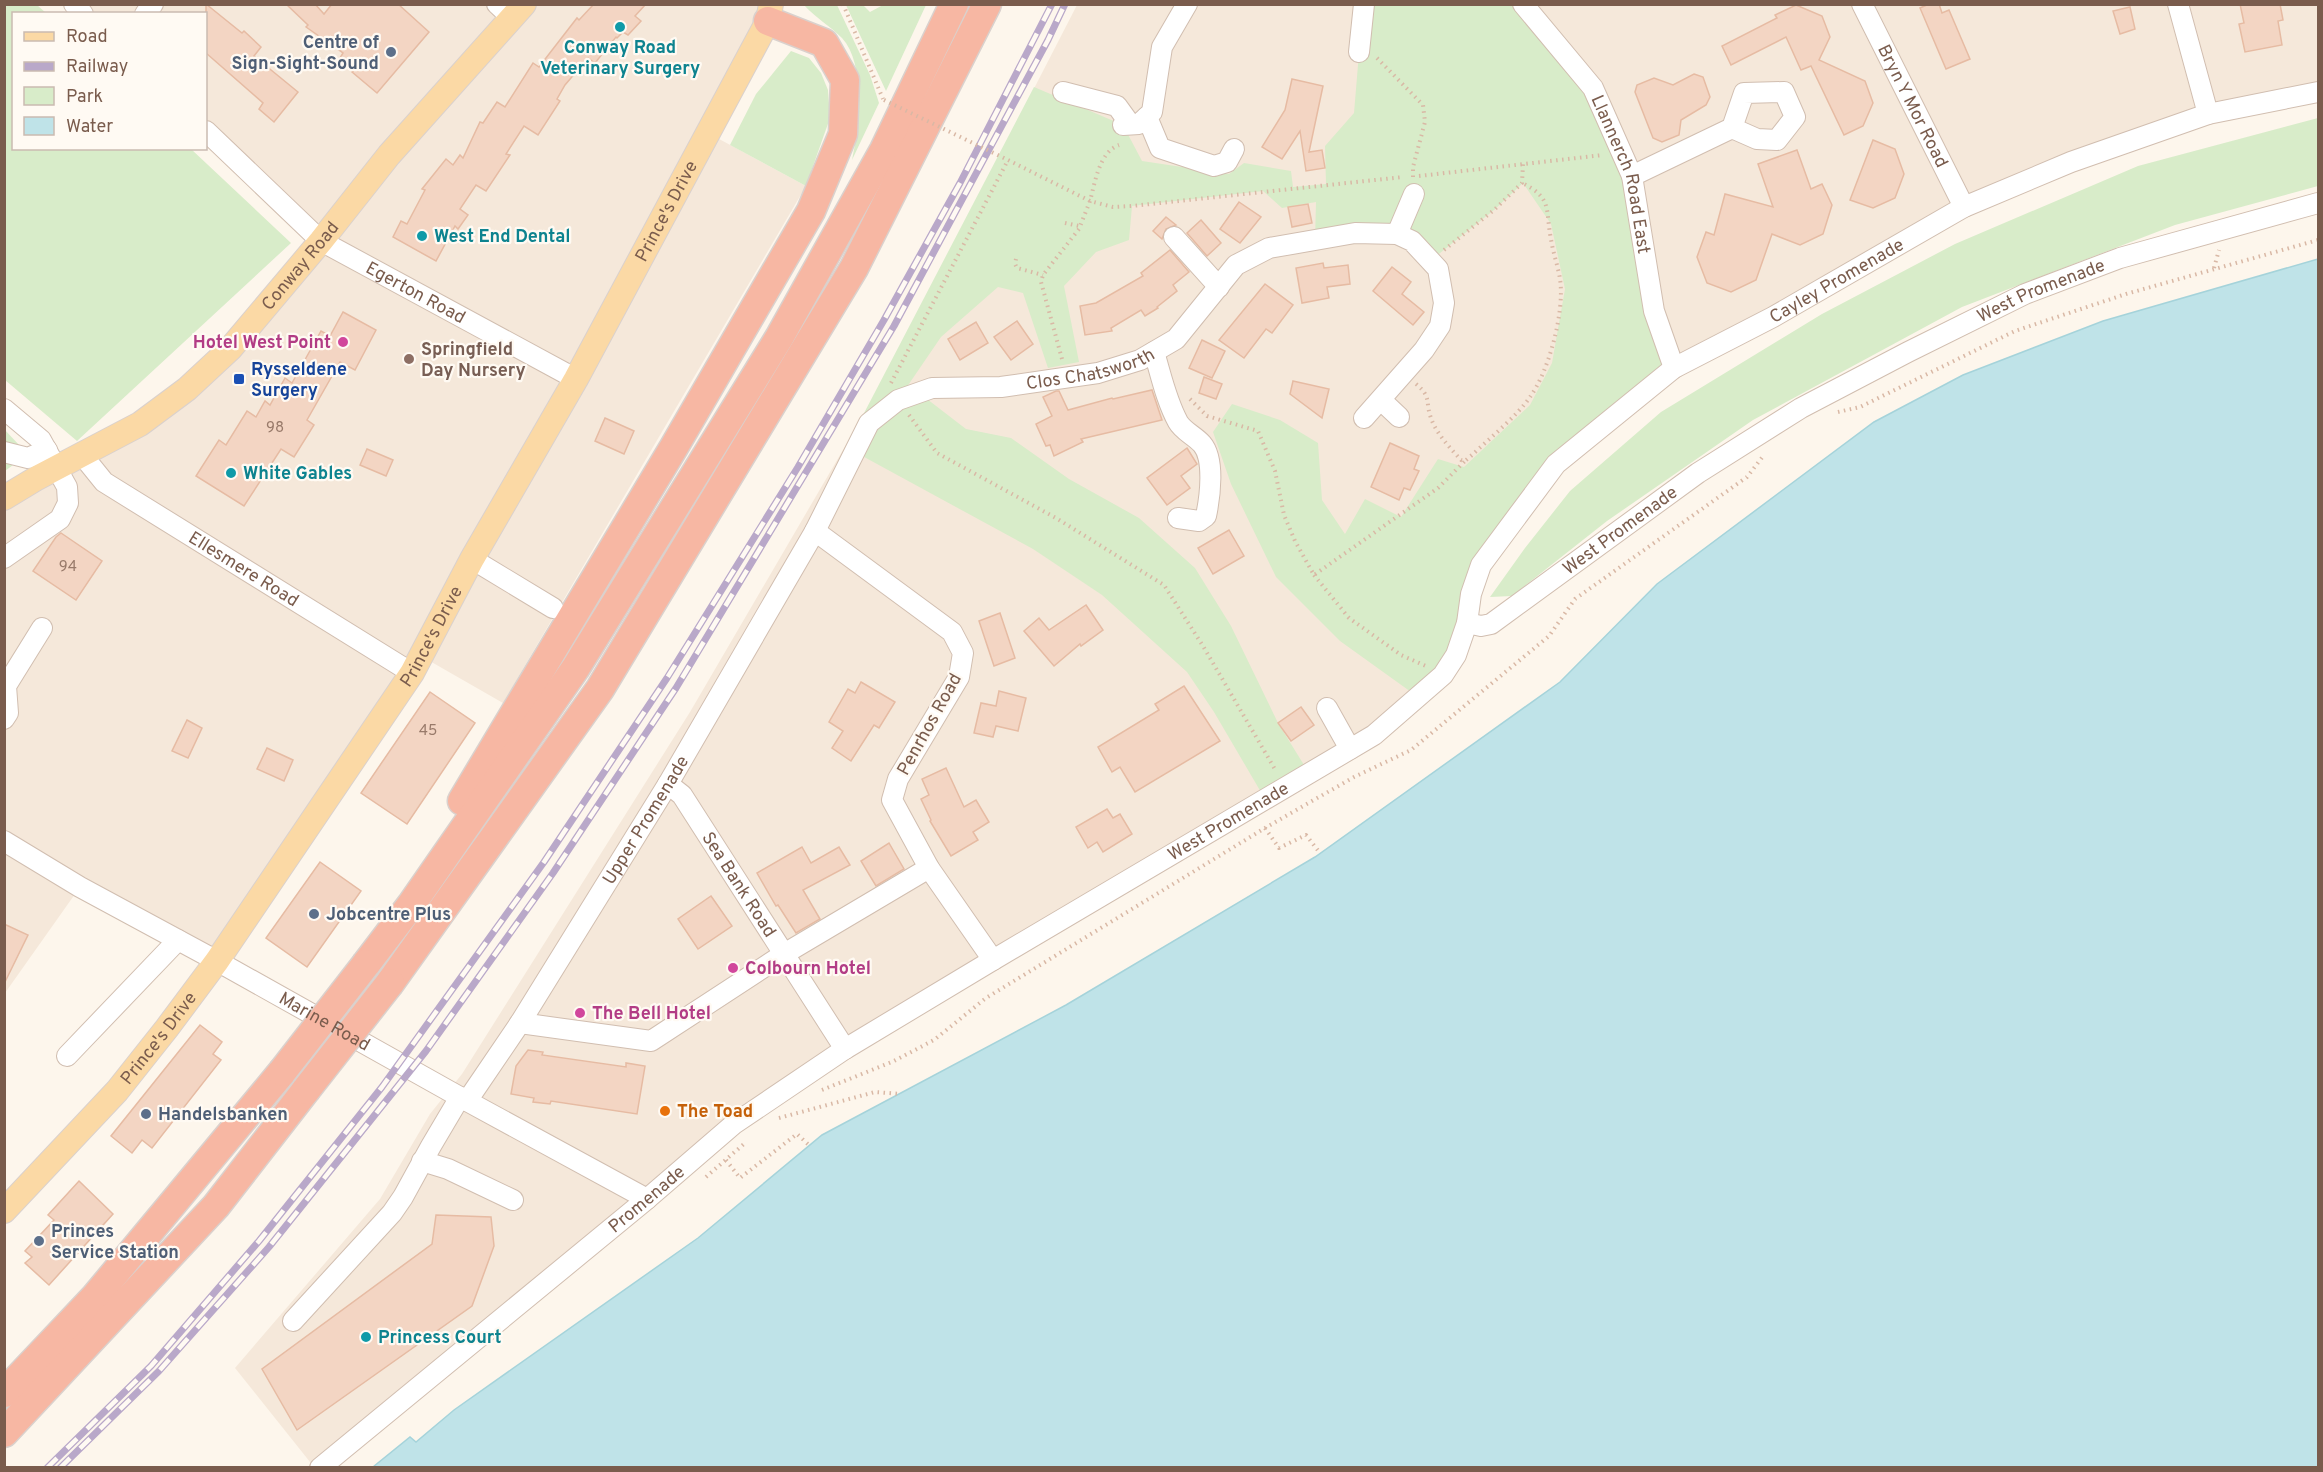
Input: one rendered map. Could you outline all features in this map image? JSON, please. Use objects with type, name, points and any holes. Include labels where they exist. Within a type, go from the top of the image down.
[{"type":"highway","points":[[4,1393],[95,1297],[282,1072],[411,905],[574,669],[779,338],[884,150],[954,4]]},
{"type":"highway","points":[[854,268],[987,4]]},
{"type":"highway","points":[[4,1433],[216,1206],[390,983],[600,690],[854,268],[1002,4]]},
{"type":"highway","points":[[411,905],[457,810],[674,447],[811,211],[843,134],[845,80],[824,43],[770,13]]},
{"type":"main road","name":"Conway Road","points":[[4,498],[51,459],[83,456],[140,424],[187,389],[230,349],[511,9]]},
{"type":"main road","name":"Prince's Drive","points":[[4,1211],[117,1091],[167,1029],[217,961],[412,673],[472,559],[576,379],[770,13]]},
{"type":"street","points":[[1135,122],[1152,112],[1162,47],[1187,4]]},
{"type":"street","points":[[1359,52],[1364,4]]},
{"type":"street","name":"Llannerch Road East","points":[[1523,4],[1593,88],[1632,176],[1654,311],[1674,368]]},
{"type":"street","name":"Bryn Y Mor Road","points":[[1862,4],[1964,207]]},
{"type":"street","points":[[2178,4],[2208,114]]},
{"type":"street","points":[[1063,92],[1117,106],[1160,148],[1214,166],[1227,162],[1234,149]]},
{"type":"street","name":"Cayley Promenade","points":[[1467,623],[1471,594],[1481,565],[1556,464],[1674,368],[1773,317],[1964,207],[2071,162],[2208,114],[2319,92]]},
{"type":"street","points":[[1632,176],[1732,128]]},
{"type":"street","name":"Egerton Road","points":[[207,132],[321,241],[576,379]]},
{"type":"street","points":[[1364,418],[1424,350],[1440,326],[1444,303],[1438,269],[1412,241],[1397,234],[1414,185]]},
{"type":"street","name":"West Promenade","points":[[993,960],[1374,735],[1443,675],[1456,655],[1467,623],[1482,626],[1491,624],[1698,474],[1801,408],[2025,294],[2120,258],[2319,203]]},
{"type":"street","name":"Clos Chatsworth","points":[[815,531],[869,423],[892,396],[932,388],[1001,387],[1098,373],[1140,360],[1176,339],[1236,265],[1269,248],[1355,233],[1397,234]]},
{"type":"street","points":[[1174,237],[1219,287]]},
{"type":"street","points":[[1154,352],[1166,395],[1179,424],[1203,445],[1208,458],[1210,498],[1206,516],[1199,521],[1178,518]]},
{"type":"street","points":[[1381,400],[1399,417]]},
{"type":"street","points":[[4,409],[41,440],[67,488],[68,503],[60,519],[4,558]]},
{"type":"street","points":[[4,452],[28,458],[51,459]]},
{"type":"street","name":"Ellesmere Road","points":[[83,456],[104,482],[412,673]]},
{"type":"street","name":"Upper Promenade","points":[[293,1321],[392,1213],[422,1161],[520,1023],[668,784],[815,531]]},
{"type":"street","name":"Penrhos Road","points":[[815,531],[952,632],[963,653],[959,677],[898,779],[892,800],[929,868],[993,960]]},
{"type":"street","points":[[472,559],[553,608]]},
{"type":"street","points":[[4,719],[8,713],[6,686],[42,628]]},
{"type":"street","points":[[1327,708],[1350,749]]},
{"type":"street","name":"Sea Bank Road","points":[[668,784],[682,795],[845,1049]]},
{"type":"street","name":"Marine Road","points":[[4,841],[80,887],[647,1199]]},
{"type":"street","points":[[520,1023],[651,1041],[784,954],[929,868]]},
{"type":"street","points":[[67,1056],[178,940]]},
{"type":"street","name":"Promenade","points":[[320,1467],[647,1199],[734,1124],[845,1049],[993,960]]},
{"type":"street","points":[[422,1161],[448,1169],[513,1200]]},
{"type":"path","points":[[843,4],[884,99],[1090,201],[1113,207],[1304,186],[1414,185],[1523,164],[1622,153]]},
{"type":"path","points":[[1359,52],[1378,58],[1424,105],[1425,122],[1413,167],[1414,185]]},
{"type":"path","points":[[1066,377],[1041,282],[1042,275],[1079,226],[1090,201],[1099,168],[1112,147],[1130,141],[1135,122]]},
{"type":"path","points":[[1008,160],[892,396],[937,453],[1056,518],[1164,585],[1203,646],[1286,787]]},
{"type":"path","points":[[1430,261],[1494,210],[1522,183],[1523,164]]},
{"type":"path","points":[[1314,575],[1438,488],[1530,398],[1546,366],[1554,340],[1560,281],[1545,201],[1538,191],[1522,183]]},
{"type":"path","points":[[1065,223],[1079,226]]},
{"type":"path","points":[[1016,259],[1017,268],[1042,275]]},
{"type":"path","points":[[1404,374],[1423,390],[1430,402],[1431,417],[1448,446],[1461,460],[1465,461]]},
{"type":"path","points":[[1188,397],[1207,416],[1258,431],[1275,471],[1284,515],[1295,541],[1314,575],[1349,618],[1401,655],[1443,675]]},
{"type":"path","points":[[1265,828],[1279,848],[1306,835],[1320,853]]},
{"type":"path","points":[[772,1120],[875,1092],[901,1094]]},
{"type":"path","points":[[726,1160],[740,1178],[797,1134],[810,1146]]},
{"type":"shaded area","points":[[74,5],[771,5],[708,133],[806,186],[503,703],[421,656],[217,961],[80,887],[5,993],[5,498],[140,424],[320,241],[207,132],[207,12],[82,12]]},
{"type":"shaded area","points":[[1077,5],[2318,5],[2318,92],[2208,114],[1964,207],[1674,368],[1556,464],[1481,565],[1467,623],[1374,735],[734,1124],[314,1467],[235,1368],[380,1199],[430,1114],[462,1074],[690,712],[885,378]]},
{"type":"green space","points":[[4,5],[37,5],[45,12],[12,12],[12,150],[192,150],[291,243],[77,441],[5,380]]},
{"type":"green space","points":[[804,5],[837,5],[870,75],[879,103],[852,160],[859,97],[855,63],[850,49],[842,38]]},
{"type":"green space","points":[[846,5],[863,5],[870,12],[883,5],[926,5],[886,91]]},
{"type":"green space","points":[[1363,5],[1523,5],[1593,88],[1632,176],[1674,368],[1556,464],[1481,565],[1467,623],[1418,697],[1340,641],[1276,577],[1231,484],[1213,432],[1232,404],[1280,420],[1318,443],[1322,500],[1345,534],[1365,499],[1401,517],[1438,459],[1464,467],[1530,405],[1552,363],[1565,289],[1551,224],[1523,183],[1494,210],[1430,261],[1397,234],[1315,240],[1316,202],[1282,208],[1263,191],[1132,206],[1129,240],[1096,252],[1064,286],[1079,362],[1048,368],[1023,293],[998,287],[941,337],[898,400],[927,399],[966,429],[1011,438],[1069,479],[1139,518],[1195,568],[1231,626],[1278,723],[1309,773],[1265,799],[1214,712],[1187,672],[1102,595],[1033,549],[855,452],[862,417],[1034,87],[1123,125],[1142,161],[1229,174],[1244,163],[1291,171],[1293,187],[1326,184],[1325,146],[1354,113]]},
{"type":"green space","points":[[791,51],[809,58],[821,73],[828,90],[830,118],[806,186],[730,145],[756,94]]},
{"type":"green space","points":[[2318,118],[2318,186],[2175,225],[1962,307],[1753,420],[1607,521],[1512,596],[1490,597],[1570,491],[1661,412],[1822,314],[1955,244],[2138,166]]},
{"type":"green space","points":[[4,429],[20,446],[17,462],[5,471]]},
{"type":"water","points":[[2318,259],[2318,1467],[373,1467],[410,1437],[416,1442],[454,1410],[698,1238],[822,1135],[1066,1005],[1315,857],[1560,682],[1657,584],[1874,422],[1963,375],[2103,321]]},
{"type":"building","points":[[206,4],[242,33],[244,31],[261,47],[254,56],[298,92],[274,122],[259,109],[263,103],[207,54]]},
{"type":"building","points":[[286,4],[315,4],[324,14],[332,4],[398,4],[429,32],[377,93],[352,72],[355,69],[340,58],[343,53],[306,27],[308,25]]},
{"type":"building","points":[[594,4],[646,4],[635,16],[641,21],[628,35],[623,32],[616,37],[595,63],[588,58],[565,85],[557,99],[560,101],[538,135],[524,126],[506,154],[510,155],[486,191],[476,185],[460,209],[468,215],[458,229],[455,226],[436,261],[393,237],[401,221],[407,224],[425,190],[422,189],[446,159],[453,165],[460,155],[463,158],[480,122],[483,123],[497,102],[505,107],[533,63],[539,67],[577,18],[579,20]]},
{"type":"building","points":[[1929,4],[1939,4],[1942,13],[1949,10],[1970,59],[1946,69],[1920,8]]},
{"type":"building","points":[[2240,4],[2280,4],[2283,20],[2278,21],[2282,45],[2245,52],[2239,24],[2244,23]]},
{"type":"building","points":[[1796,5],[1822,16],[1830,37],[1819,60],[1865,81],[1873,103],[1863,126],[1844,135],[1811,66],[1801,70],[1786,37],[1731,65],[1722,46],[1777,18],[1775,15]]},
{"type":"building","points":[[2130,7],[2135,29],[2120,34],[2113,11]]},
{"type":"building","points":[[1694,74],[1703,77],[1710,97],[1706,105],[1681,120],[1679,135],[1662,142],[1653,138],[1635,92],[1637,85],[1654,78],[1673,85]]},
{"type":"building","points":[[1292,79],[1323,86],[1309,152],[1322,150],[1325,168],[1306,171],[1300,131],[1282,159],[1262,147],[1285,110]]},
{"type":"building","points":[[1873,140],[1895,149],[1904,174],[1895,198],[1873,208],[1850,200]]},
{"type":"building","points":[[1797,150],[1811,189],[1822,184],[1832,205],[1823,234],[1800,245],[1772,234],[1756,280],[1731,292],[1707,283],[1697,257],[1706,232],[1714,235],[1725,194],[1773,207],[1758,164]]},
{"type":"building","points":[[1239,202],[1261,217],[1240,243],[1220,229]]},
{"type":"building","points":[[1308,204],[1312,223],[1292,227],[1288,207]]},
{"type":"building","points":[[1166,217],[1176,225],[1166,229],[1162,239],[1153,231]]},
{"type":"building","points":[[1201,220],[1221,243],[1207,256],[1187,233]]},
{"type":"building","points":[[1170,250],[1189,272],[1173,285],[1177,291],[1145,316],[1141,310],[1111,328],[1112,331],[1085,335],[1080,306],[1096,303],[1143,276],[1141,273]]},
{"type":"building","points":[[1323,263],[1324,268],[1348,265],[1350,284],[1327,287],[1329,298],[1302,303],[1296,268]]},
{"type":"building","points":[[1392,267],[1411,282],[1402,294],[1424,312],[1413,325],[1373,291]]},
{"type":"building","points":[[1265,284],[1293,305],[1272,333],[1266,329],[1244,358],[1219,340]]},
{"type":"building","points":[[343,312],[376,330],[355,370],[340,362],[307,420],[314,425],[294,457],[281,449],[244,506],[196,476],[219,440],[226,445],[247,411],[256,417],[265,401],[270,405],[285,378],[292,383],[321,331],[330,336]]},
{"type":"building","points":[[1017,321],[1033,344],[1011,360],[994,337]]},
{"type":"building","points":[[976,322],[988,343],[960,360],[948,339]]},
{"type":"building","points":[[1202,340],[1225,351],[1212,378],[1189,368]]},
{"type":"building","points":[[1204,377],[1222,384],[1216,399],[1199,393]]},
{"type":"building","points":[[1293,381],[1329,389],[1322,418],[1290,394]]},
{"type":"building","points":[[1152,390],[1162,420],[1081,439],[1083,442],[1054,456],[1050,445],[1046,446],[1036,424],[1052,416],[1043,397],[1056,391],[1059,391],[1068,410]]},
{"type":"building","points":[[605,418],[634,431],[624,454],[595,441]]},
{"type":"building","points":[[1390,443],[1419,456],[1414,469],[1419,471],[1410,490],[1404,488],[1399,500],[1371,487]]},
{"type":"building","points":[[1187,448],[1197,464],[1181,476],[1190,488],[1167,505],[1147,478]]},
{"type":"building","points":[[367,449],[393,460],[386,476],[360,465]]},
{"type":"building","points":[[1229,530],[1244,556],[1213,574],[1198,548]]},
{"type":"building","points":[[61,533],[102,561],[76,600],[33,571]]},
{"type":"building","points":[[1086,605],[1103,630],[1081,646],[1080,644],[1054,666],[1024,631],[1039,618],[1049,630]]},
{"type":"building","points":[[1000,613],[1015,658],[994,666],[979,621]]},
{"type":"building","points":[[861,682],[895,702],[879,728],[874,725],[851,761],[832,748],[843,731],[829,722],[848,689],[855,693]]},
{"type":"building","points":[[1184,686],[1220,741],[1135,792],[1120,767],[1112,772],[1098,747],[1159,710],[1155,704]]},
{"type":"building","points":[[999,691],[1026,698],[1018,731],[996,726],[993,737],[974,733],[981,703],[996,706]]},
{"type":"building","points":[[430,692],[475,723],[407,824],[361,793]]},
{"type":"building","points":[[1301,707],[1314,725],[1291,741],[1278,723]]},
{"type":"building","points":[[187,720],[202,728],[188,758],[172,751]]},
{"type":"building","points":[[267,748],[293,760],[284,781],[257,769]]},
{"type":"building","points":[[946,768],[964,807],[976,800],[989,822],[973,832],[978,840],[951,856],[930,821],[921,799],[929,795],[922,779]]},
{"type":"building","points":[[1107,809],[1113,818],[1120,814],[1132,834],[1103,852],[1097,842],[1088,848],[1076,827]]},
{"type":"building","points":[[889,843],[904,869],[876,886],[861,861]]},
{"type":"building","points":[[802,847],[811,863],[839,847],[850,865],[803,890],[820,919],[796,933],[778,905],[776,906],[757,873]]},
{"type":"building","name":"Jobcentre Plus","points":[[320,862],[361,891],[307,967],[266,938]]},
{"type":"building","points":[[711,896],[732,926],[698,949],[678,919]]},
{"type":"building","points":[[4,924],[28,935],[4,984]]},
{"type":"building","points":[[200,1025],[222,1042],[213,1054],[221,1060],[152,1148],[142,1140],[132,1153],[111,1136]]},
{"type":"building","points":[[528,1050],[543,1052],[542,1055],[626,1067],[626,1063],[645,1066],[637,1114],[551,1101],[550,1104],[533,1102],[534,1098],[511,1094],[516,1066]]},
{"type":"building","points":[[79,1181],[113,1214],[49,1285],[25,1263],[32,1257],[25,1251],[54,1220],[48,1215]]},
{"type":"building","name":"Princess Court","points":[[436,1215],[491,1217],[494,1246],[472,1306],[297,1430],[262,1369],[432,1244]]},
{"type":"railway","points":[[47,1468],[151,1366],[259,1241],[382,1087],[544,862],[667,678],[798,467],[884,320],[960,183],[1052,4]]},
{"type":"railway","points":[[60,1468],[159,1371],[269,1247],[426,1051],[553,873],[676,688],[894,326],[1048,40],[1065,4]]},
{"type":"place","name":"Conway Road Veterinary Surgery","points":[[620,27]]},
{"type":"place","name":"Centre of Sign-Sight-Sound","points":[[391,52]]},
{"type":"place","name":"West End Dental","points":[[422,236]]},
{"type":"place","name":"Hotel West Point","points":[[343,342]]},
{"type":"place","name":"Springfield Day Nursery","points":[[409,359]]},
{"type":"place","name":"Rysseldene Surgery","points":[[239,379]]},
{"type":"place","name":"White Gables","points":[[231,473]]},
{"type":"place","name":"Jobcentre Plus","points":[[314,914]]},
{"type":"place","name":"Colbourn Hotel","points":[[733,968]]},
{"type":"place","name":"The Bell Hotel","points":[[580,1013]]},
{"type":"place","name":"The Toad","points":[[665,1111]]},
{"type":"place","name":"Handelsbanken","points":[[146,1114]]},
{"type":"place","name":"Princes Service Station","points":[[39,1241]]},
{"type":"place","name":"Princess Court","points":[[366,1337]]}]
